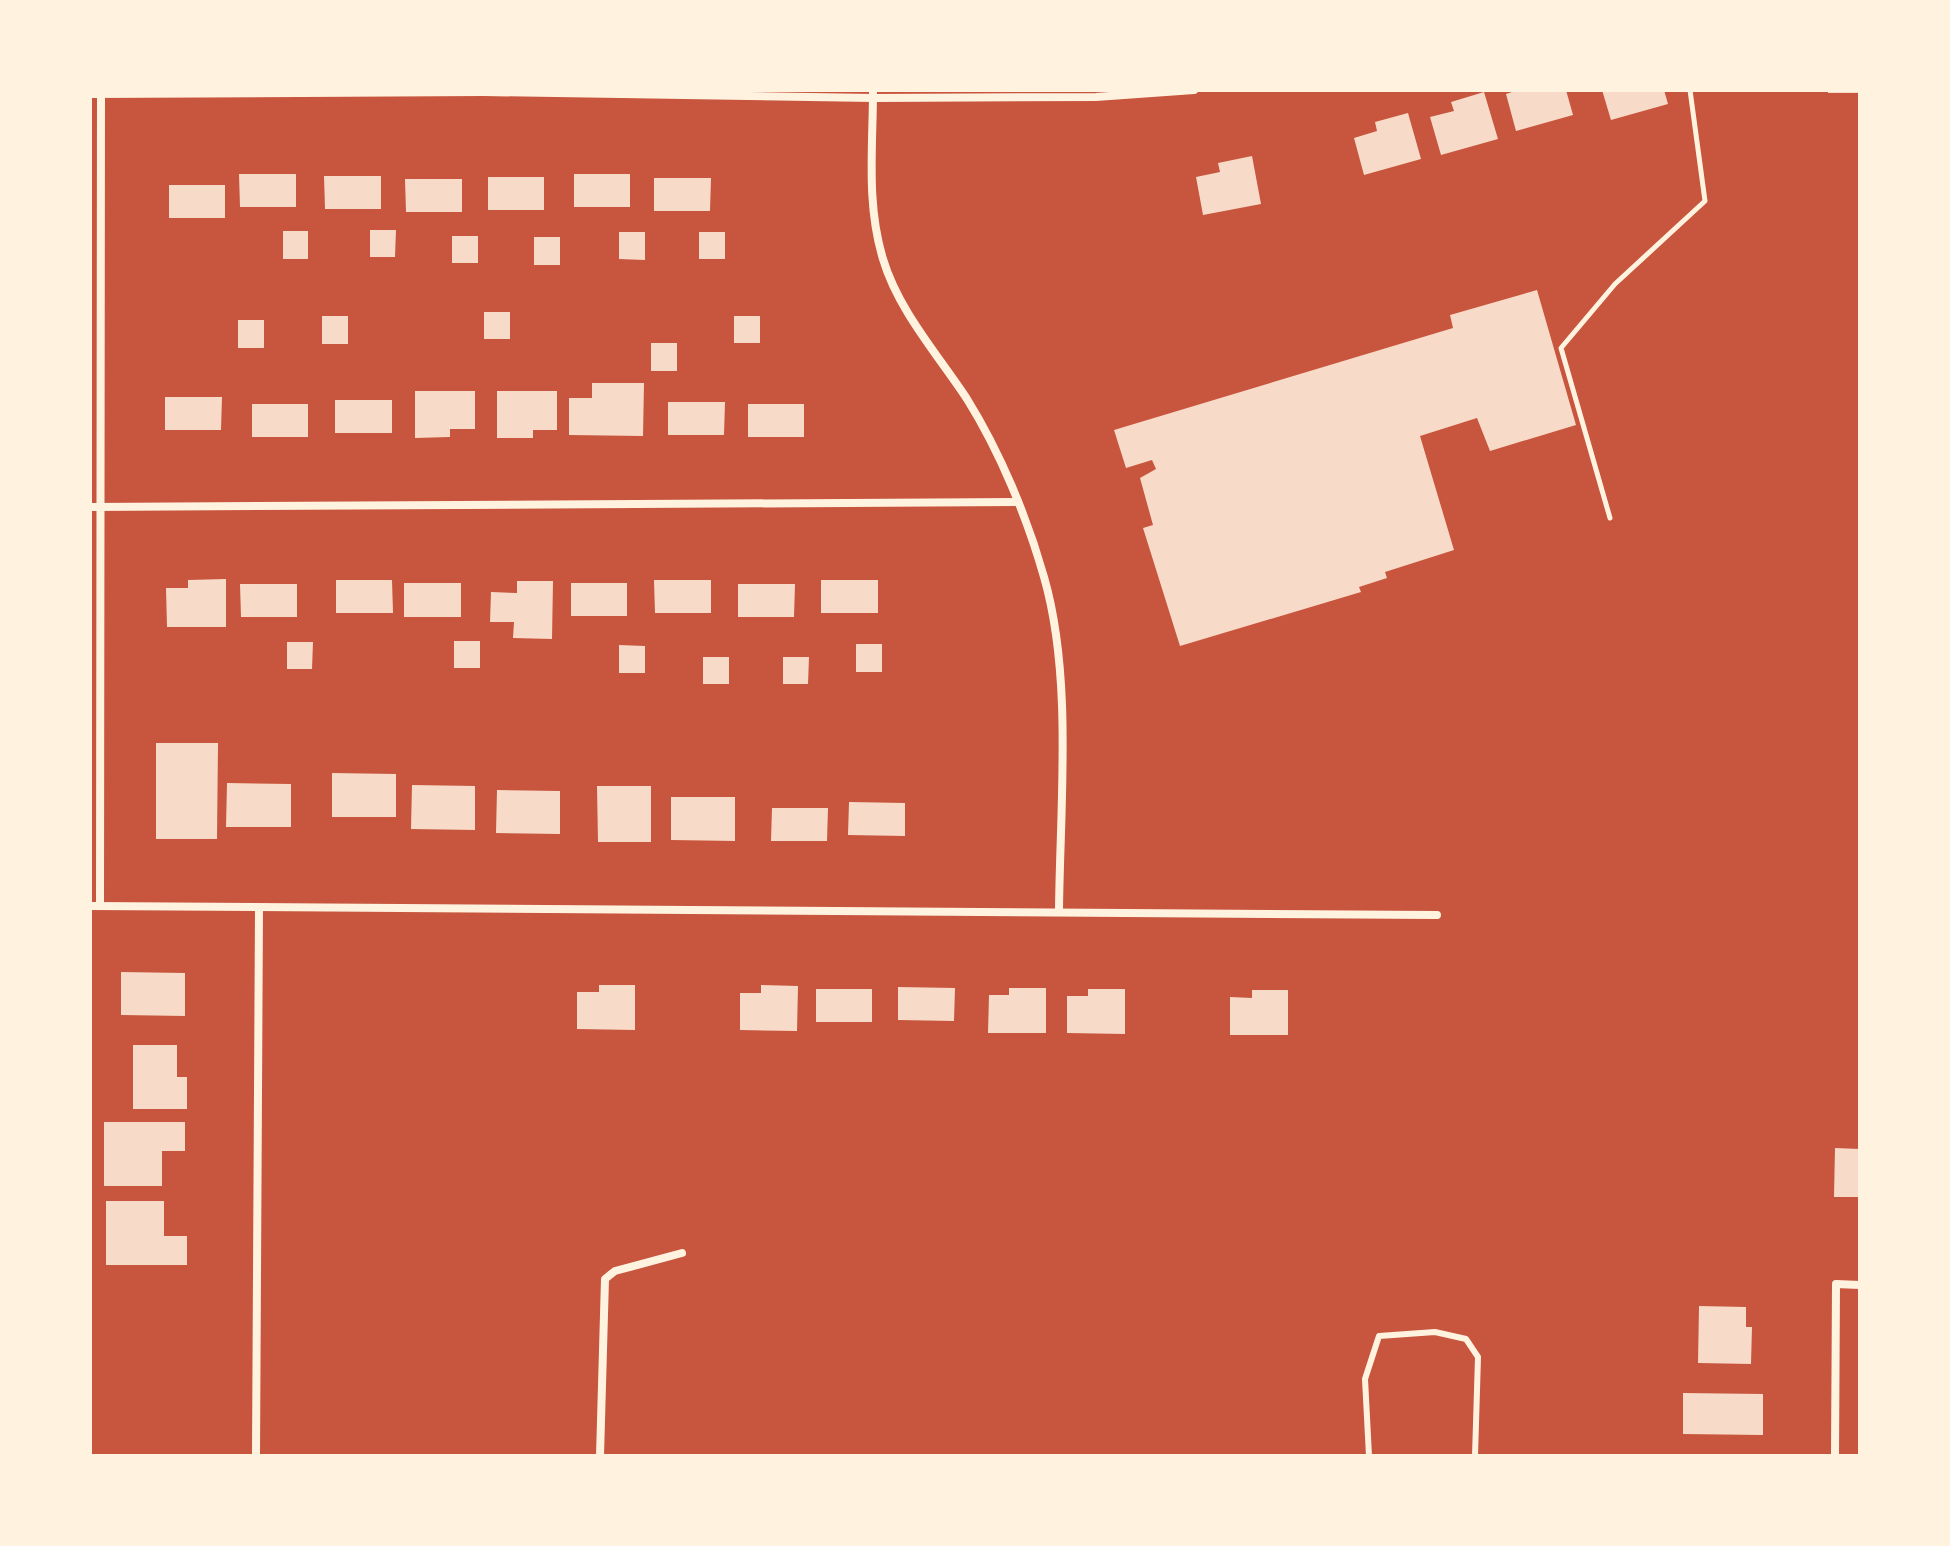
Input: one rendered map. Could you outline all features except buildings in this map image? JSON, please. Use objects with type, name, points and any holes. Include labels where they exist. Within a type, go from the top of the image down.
[{"type":"street","points":[[90,94],[484,91],[1096,97],[1194,90]]},
{"type":"street","points":[[101,92],[94,507],[95,906],[1059,910],[1437,915]]},
{"type":"street","points":[[873,94],[871,190],[883,262],[910,315],[969,402],[1018,502],[1045,579],[1060,673],[1059,910]]},
{"type":"street","points":[[94,507],[1018,502]]},
{"type":"street","points":[[256,1456],[259,909]]},
{"type":"street","points":[[600,1456],[605,1279],[615,1271],[682,1253]]},
{"type":"street","points":[[1835,1456],[1836,1284],[1860,1285]]},
{"type":"lane","points":[[1369,1456],[1365,1379],[1379,1336],[1435,1332],[1466,1339],[1478,1357],[1475,1456]]},
{"type":"path","points":[[1610,518],[1561,348],[1615,284],[1705,201],[1690,90]]}]
